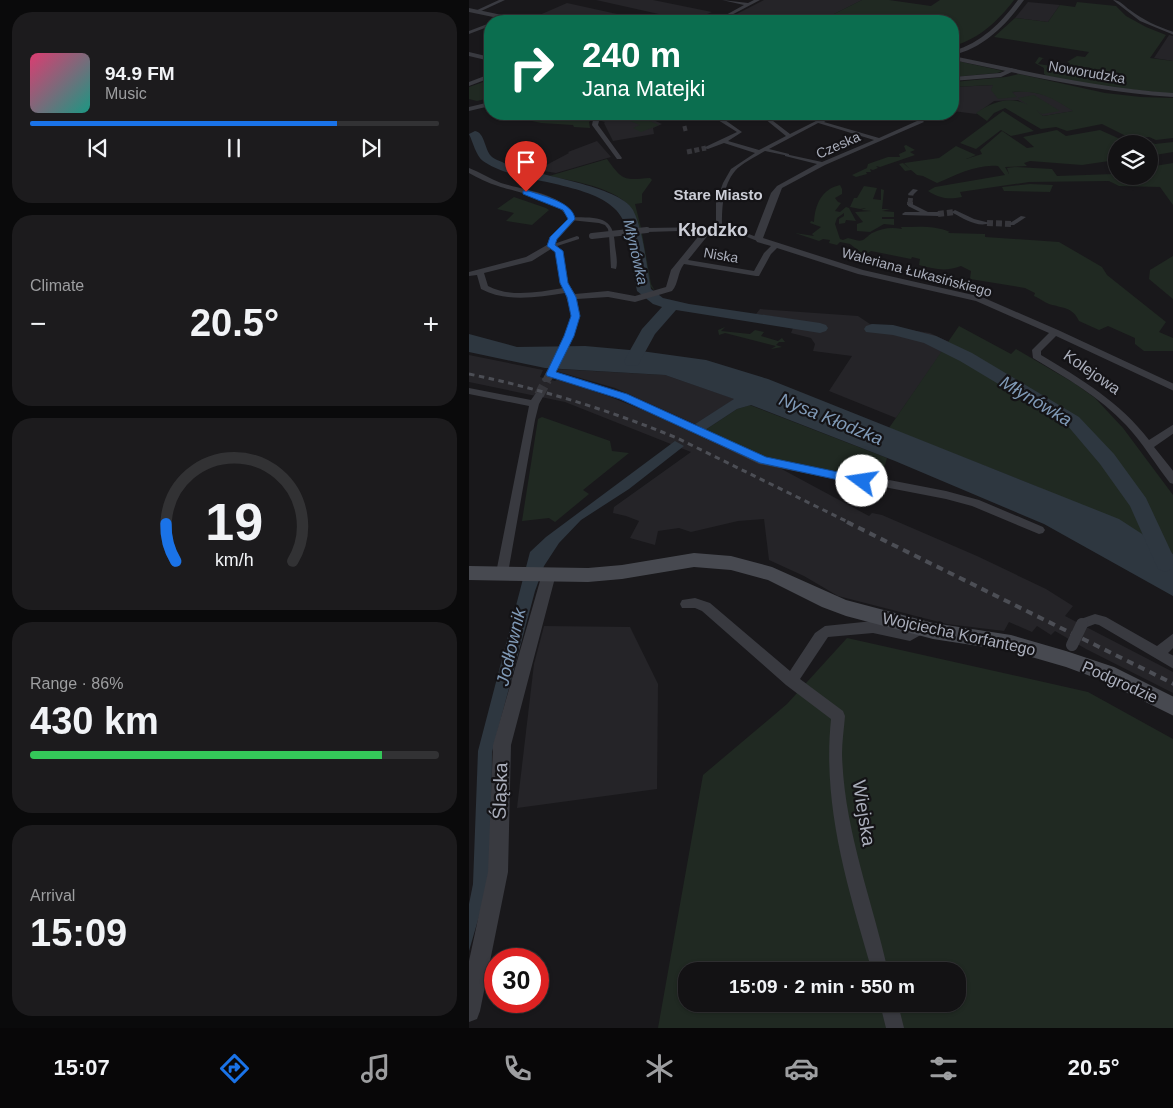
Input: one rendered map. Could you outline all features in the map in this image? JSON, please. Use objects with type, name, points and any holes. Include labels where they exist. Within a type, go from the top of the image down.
[{"type":"main road","name":"Wojciecha Korfantego","points":[[469,573],[601,574],[685,561],[721,561],[772,574],[837,605],[921,628],[946,634],[1069,652]]},
{"type":"main road","name":"Podgrodzie","points":[[1069,652],[1173,706]]},
{"type":"street","points":[[477,11],[503,0]]},
{"type":"street","points":[[724,0],[749,5]]},
{"type":"street","points":[[729,15],[758,0]]},
{"type":"street","points":[[959,52],[984,37],[1004,21],[1021,0]]},
{"type":"street","points":[[1115,0],[1132,16],[1153,27],[1173,34]]},
{"type":"street","points":[[469,10],[494,15]]},
{"type":"street","points":[[469,33],[484,27]]},
{"type":"street","points":[[959,52],[984,37]]},
{"type":"street","points":[[968,48],[968,55],[971,59]]},
{"type":"street","points":[[469,54],[484,58]]},
{"type":"street","name":"Noworudzka","points":[[959,56],[998,67]]},
{"type":"street","name":"Noworudzka","points":[[959,57],[998,67],[1113,90],[1173,95]]},
{"type":"street","points":[[959,78],[1001,75],[1012,70]]},
{"type":"street","points":[[469,84],[484,78]]},
{"type":"street","points":[[469,109],[484,105]]},
{"type":"street","points":[[596,120],[595,125],[619,158]]},
{"type":"street","points":[[706,148],[740,132],[720,120]]},
{"type":"street","points":[[769,120],[789,136]]},
{"type":"street","points":[[719,225],[719,203],[732,172],[761,150],[822,120]]},
{"type":"street","name":"Czeska","points":[[760,240],[758,237],[775,193],[783,184],[823,164],[921,122],[919,120]]},
{"type":"street","points":[[818,122],[865,134],[880,140]]},
{"type":"street","points":[[724,141],[823,164]]},
{"type":"street","points":[[469,170],[487,180],[523,191],[566,208],[572,219]]},
{"type":"street","points":[[726,183],[737,182]]},
{"type":"street","points":[[910,205],[928,215]]},
{"type":"street","points":[[955,212],[973,221],[987,223]]},
{"type":"street","points":[[905,214],[938,214]]},
{"type":"street","points":[[1012,224],[1023,217]]},
{"type":"street","points":[[469,274],[529,259],[552,242],[572,219]]},
{"type":"street","points":[[572,219],[594,220],[609,225],[613,231],[614,268]]},
{"type":"street","points":[[480,272],[484,287],[501,294],[608,294],[635,299],[672,286],[673,274],[682,261],[708,231],[719,225],[760,240]]},
{"type":"street","points":[[592,236],[647,230],[708,231]]},
{"type":"street","points":[[552,242],[579,238]]},
{"type":"street","name":"Waleriana Łukasińskiego","points":[[760,240],[861,272],[979,299],[1055,332],[1173,388]]},
{"type":"street","points":[[552,242],[559,251],[575,316],[569,336],[550,374],[624,396],[763,461],[862,481],[884,483],[946,495],[975,503],[1039,530]]},
{"type":"street","name":"Niska","points":[[682,261],[756,274],[768,253],[775,246]]},
{"type":"street","name":"Kolejowa","points":[[1055,332],[1037,350],[1036,356],[1089,388],[1131,424],[1173,480]]},
{"type":"street","points":[[469,391],[536,399],[502,573]]},
{"type":"street","points":[[1146,444],[1151,444],[1173,427]]},
{"type":"street","name":"Śląska","points":[[469,1011],[498,872],[501,745],[546,574]]},
{"type":"street","name":"Wiejska","points":[[686,604],[695,603],[706,607],[791,681],[838,716],[835,757],[838,796],[850,862],[878,962]]},
{"type":"street","points":[[1069,652],[1082,624],[1095,619],[1102,621],[1173,663]]},
{"type":"street","points":[[791,681],[820,636],[825,632],[873,627],[911,635],[921,628]]},
{"type":"street","points":[[1158,654],[1173,639]]},
{"type":"street","points":[[891,1012],[895,1028]]},
{"type":"shaded area","points":[[596,0],[653,0],[712,12],[705,15],[663,15]]},
{"type":"shaded area","points":[[764,0],[862,0],[832,15],[735,15]]},
{"type":"shaded area","points":[[862,0],[889,0],[931,6],[940,0],[1014,0],[980,34],[959,44],[959,15],[832,15]]},
{"type":"shaded area","points":[[1028,2],[1060,5],[1048,22],[1015,18]]},
{"type":"shaded area","points":[[1077,2],[1116,6],[1126,16],[1166,35],[1150,58],[1173,61],[1173,94],[1099,86],[1047,76],[1044,74],[1044,68],[1035,63],[1039,57],[1043,58],[1038,64],[1066,68],[1070,63],[1067,62],[1077,56],[1085,57],[1089,52],[994,37],[1015,18],[1048,22],[1060,5],[1075,7]]},
{"type":"shaded area","points":[[567,3],[617,14],[614,15],[539,15]]},
{"type":"shaded area","points":[[1169,35],[1173,36],[1173,61],[1154,58]]},
{"type":"shaded area","points":[[959,61],[1003,71],[959,76]]},
{"type":"shaded area","points":[[1019,74],[1105,93],[1173,98],[1173,138],[1158,140],[1158,135],[1124,135],[1102,124],[1067,131],[1056,127],[1041,129],[1005,108],[994,113],[987,121],[976,113],[1001,101],[1015,100],[1028,105],[1018,98],[1034,95],[1060,111],[1042,114],[1036,110],[1043,116],[1073,111],[1051,98],[1037,93],[1012,92],[1017,97],[998,99],[991,90],[993,85],[959,87],[959,81]]},
{"type":"shaded area","points":[[484,82],[484,99],[477,101],[469,99],[469,87]]},
{"type":"shaded area","points":[[994,85],[994,94],[1026,91],[1050,96],[1074,111],[1043,116],[1018,100],[994,101],[976,114],[959,112],[959,87]]},
{"type":"shaded area","points":[[1003,111],[1034,131],[1011,136],[1001,130],[976,149],[960,143]]},
{"type":"shaded area","points":[[527,120],[591,120],[589,122],[590,128]]},
{"type":"shaded area","points":[[628,120],[648,120],[659,125],[641,132],[633,128],[640,125]]},
{"type":"shaded area","points":[[654,120],[662,124],[653,128],[654,134],[613,141],[605,122],[601,121]]},
{"type":"shaded area","points":[[1057,130],[1066,136],[1100,130],[1111,135],[1108,135],[1108,161],[1082,165],[1030,161],[1024,163],[1027,166],[1005,167],[1009,174],[1007,168],[1015,167],[1052,169],[1057,176],[1108,174],[1108,181],[1029,182],[960,192],[962,197],[944,198],[928,191],[935,187],[1005,175],[998,166],[990,166],[967,171],[937,183],[917,175],[911,170],[905,171],[899,164],[903,163],[910,169],[904,163],[939,158],[956,146],[976,155],[966,159],[982,154],[980,150],[1002,131],[1027,148],[1034,147],[1023,137]]},
{"type":"shaded area","points":[[597,141],[611,157],[556,173],[537,170],[568,152]]},
{"type":"shaded area","points":[[1173,142],[1173,152],[1158,154],[1158,144]]},
{"type":"shaded area","points":[[906,145],[915,150],[910,152],[915,155],[880,167],[876,166],[878,168],[870,169],[871,172],[866,172],[867,174],[856,177],[852,175],[867,168],[868,164],[888,157],[900,157],[899,154],[906,151],[904,146]]},
{"type":"shaded area","points":[[607,159],[624,178],[650,178],[652,180],[642,194],[642,203],[635,204],[651,284],[655,291],[649,285],[639,232],[633,212],[629,206],[622,199],[603,189],[549,176]]},
{"type":"shaded area","points":[[1173,163],[1173,205],[1160,187],[1117,185],[1158,185],[1158,166]]},
{"type":"shaded area","points":[[1030,184],[1053,185],[1050,192],[1004,191],[1002,187]]},
{"type":"shaded area","points":[[840,185],[842,194],[835,198],[841,203],[835,211],[840,212],[846,207],[849,208],[856,221],[846,220],[845,223],[839,224],[839,219],[844,216],[844,213],[837,218],[835,224],[840,239],[848,238],[861,241],[872,233],[883,229],[932,227],[949,233],[985,234],[985,237],[1059,242],[1102,267],[1107,275],[1166,322],[1159,332],[1173,338],[1173,351],[1144,351],[1135,344],[1135,338],[1108,326],[1099,330],[1079,321],[1074,313],[1063,307],[1047,303],[1034,296],[1035,293],[1025,288],[970,279],[971,271],[961,266],[945,269],[930,268],[919,265],[920,259],[871,251],[868,253],[858,253],[859,251],[850,244],[840,242],[837,245],[829,243],[830,240],[823,239],[819,241],[795,233],[814,236],[812,234],[821,227],[810,223],[811,221],[814,222],[818,203],[828,190]]},
{"type":"shaded area","points":[[864,186],[877,188],[873,199],[881,200],[881,189],[884,190],[882,209],[890,209],[882,211],[894,212],[894,217],[882,217],[882,219],[894,219],[894,225],[884,224],[870,232],[857,231],[857,224],[863,222],[855,212],[871,211],[861,210],[866,208],[850,207],[854,198],[857,198]]},
{"type":"shaded area","points":[[514,197],[549,210],[532,225],[506,221],[514,213],[497,209]]},
{"type":"shaded area","points":[[1173,256],[1173,299],[1149,279],[1150,270]]},
{"type":"shaded area","points":[[760,309],[858,316],[870,324],[930,333],[949,342],[896,418],[829,391],[852,356],[813,351],[815,344],[811,338],[791,333],[796,320],[756,314]]},
{"type":"shaded area","points":[[959,326],[1011,354],[1016,349],[1074,383],[1095,398],[1123,428],[1173,495],[1173,554],[1038,487],[889,428]]},
{"type":"shaded area","points":[[725,327],[721,331],[750,334],[755,330],[764,332],[761,336],[778,341],[782,338],[785,342],[779,342],[776,345],[782,347],[771,349],[776,346],[725,333],[719,335],[718,330]]},
{"type":"shaded area","points":[[469,355],[543,370],[540,377],[555,381],[558,379],[608,396],[683,426],[776,466],[869,516],[872,513],[882,515],[977,556],[1046,589],[1073,606],[1065,616],[1173,672],[1173,693],[1086,649],[1055,631],[1051,635],[1037,626],[1032,632],[1009,622],[1004,631],[947,624],[838,596],[804,576],[769,560],[764,519],[738,521],[691,532],[679,528],[658,531],[655,545],[630,538],[639,521],[613,513],[614,507],[691,452],[565,402],[469,382]]},
{"type":"shaded area","points":[[557,369],[665,375],[735,399],[695,424],[615,388],[556,371]]},
{"type":"shaded area","points":[[750,405],[887,458],[881,479],[768,458],[705,430],[737,409]]},
{"type":"shaded area","points":[[542,417],[610,441],[612,451],[629,453],[583,490],[589,494],[555,522],[549,518],[522,521],[538,419]]},
{"type":"shaded area","points":[[544,626],[630,627],[658,684],[657,789],[517,808],[534,664]]},
{"type":"shaded area","points":[[847,638],[1088,692],[1173,739],[1173,1028],[658,1028],[703,775],[787,704]]},
{"type":"water","name":"Nysa Kłodzka","points":[[469,334],[517,347],[585,346],[706,360],[768,379],[1119,519],[1173,554],[1173,596],[1044,524],[895,461],[751,405],[737,409],[705,430],[695,424],[734,399],[665,375],[545,368],[469,352]]},
{"type":"water","name":"Jodłownik","points":[[675,441],[684,446],[629,489],[581,520],[559,543],[544,566],[535,591],[492,752],[491,875],[469,951],[469,904],[473,884],[478,751],[530,552],[546,537]]},
{"type":"waterway","name":"Młynówka","points":[[475,134],[486,158],[501,166],[577,186],[609,198],[626,210],[631,222],[644,291],[658,301],[689,309],[820,328]]},
{"type":"waterway","points":[[632,361],[648,332],[672,305]]},
{"type":"waterway","name":"Młynówka","points":[[872,329],[893,330],[930,339],[966,357],[1073,421],[1107,459],[1139,503],[1165,563]]},
{"type":"tunnel","points":[[683,129],[687,128]]},
{"type":"tunnel","points":[[687,152],[706,148]]},
{"type":"tunnel","points":[[910,203],[911,194]]},
{"type":"tunnel","points":[[938,214],[955,212]]},
{"type":"tunnel","points":[[987,223],[1012,224]]},
{"type":"tunnel","points":[[539,395],[547,380]]},
{"type":"railway","points":[[469,374],[549,393],[600,409],[677,438],[850,523]]},
{"type":"railway","points":[[847,522],[1174,684]]},
{"type":"district","name":"Stare Miasto","points":[[718,194]]},
{"type":"district","name":"Kłodzko","points":[[713,230]]},
{"type":"route","points":[[526,192],[566,208],[572,219],[553,239],[551,246],[559,251],[562,260],[564,283],[572,297],[575,316],[569,336],[551,374],[624,396],[763,461],[862,481]]}]
